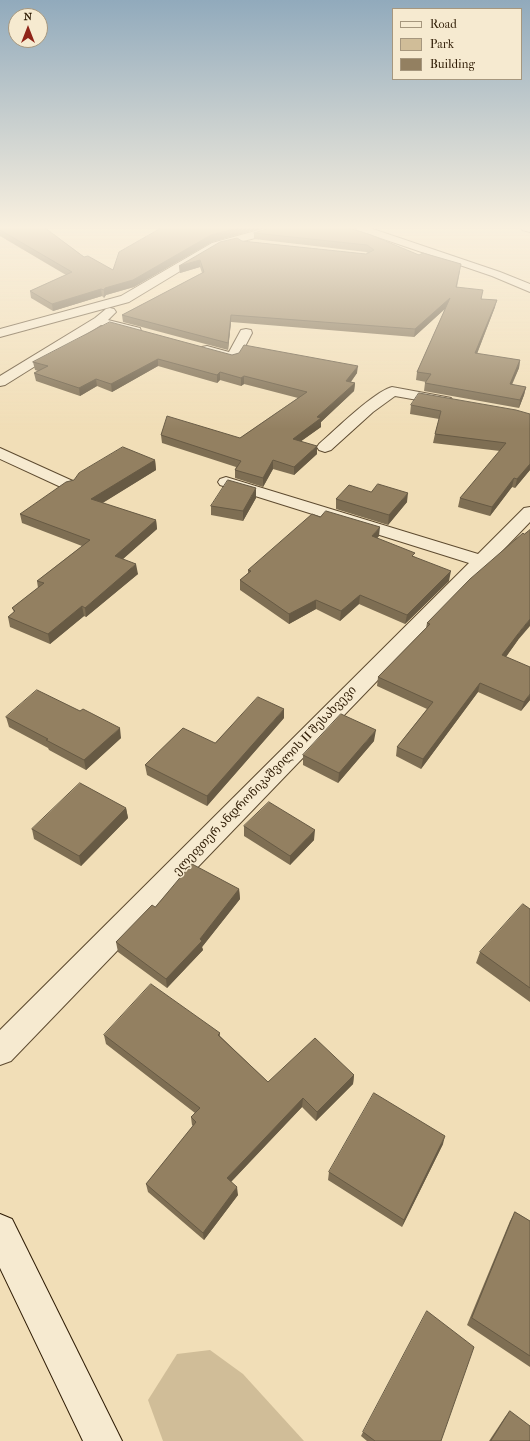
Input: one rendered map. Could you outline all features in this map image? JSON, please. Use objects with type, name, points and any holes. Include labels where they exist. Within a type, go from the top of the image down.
[{"type":"street","points":[[0,382],[99,321],[132,295]]},
{"type":"street","points":[[0,333],[126,299]]},
{"type":"street","points":[[99,321],[144,333]]},
{"type":"street","points":[[196,347],[233,357],[246,333]]},
{"type":"street","points":[[325,448],[368,409],[392,391],[461,404]]},
{"type":"street","points":[[0,453],[69,485]]},
{"type":"street","points":[[226,482],[480,561]]},
{"type":"street","name":"ელეფთერ ანდრონიკაშვილის II შესახვევი","points":[[0,1051],[480,561],[530,512]]},
{"type":"street","points":[[0,1231],[103,1441]]},
{"type":"green space","points":[[210,1350],[243,1374],[304,1441],[163,1441],[148,1400],[177,1354]]},
{"type":"building","points":[[37,295],[81,295],[52,304]]},
{"type":"building","points":[[160,295],[482,295],[481,299],[497,300],[475,353],[520,360],[510,384],[526,387],[520,400],[425,383],[431,374],[417,372],[450,298],[415,329],[231,315],[228,343],[122,315]]},
{"type":"building","points":[[110,322],[232,355],[239,353],[244,345],[358,366],[346,381],[355,383],[317,417],[321,418],[293,439],[317,446],[294,467],[273,460],[263,478],[235,470],[241,461],[161,435],[167,416],[240,438],[307,392],[244,376],[241,378],[220,372],[217,375],[158,359],[111,384],[96,379],[79,388],[34,373],[48,366],[33,362]]},
{"type":"building","points":[[419,393],[516,410],[530,414],[530,464],[517,479],[514,478],[492,507],[460,498],[506,443],[435,434],[441,411],[411,405]]},
{"type":"building","points":[[123,447],[155,460],[91,499],[156,520],[115,556],[136,564],[85,608],[82,606],[48,634],[8,617],[15,611],[12,608],[44,583],[37,581],[90,540],[20,514],[66,482],[74,480],[79,473]]},
{"type":"building","points":[[228,480],[256,488],[243,511],[211,506]]},
{"type":"building","points":[[378,484],[408,493],[389,515],[336,499],[349,485],[371,492]]},
{"type":"building","points":[[326,511],[380,527],[372,536],[415,553],[412,556],[451,571],[407,615],[360,595],[341,611],[316,600],[289,614],[240,580],[251,571],[248,570],[312,514],[320,517]]},
{"type":"building","points":[[530,530],[530,619],[502,655],[530,667],[530,694],[524,702],[480,683],[423,759],[397,747],[433,702],[378,677],[430,624],[427,623],[470,579],[523,533],[524,534]]},
{"type":"building","points":[[37,690],[80,711],[83,709],[120,728],[84,760],[6,717]]},
{"type":"building","points":[[258,697],[284,709],[207,796],[145,765],[183,728],[215,743]]},
{"type":"building","points":[[341,714],[376,730],[339,773],[303,755]]},
{"type":"building","points":[[80,783],[126,808],[79,856],[32,829]]},
{"type":"building","points":[[269,802],[315,830],[290,856],[244,826]]},
{"type":"building","points":[[192,864],[239,889],[200,939],[202,941],[166,979],[116,942],[152,905],[155,907]]},
{"type":"building","points":[[523,904],[530,909],[530,988],[480,952]]},
{"type":"building","points":[[151,984],[220,1033],[218,1035],[268,1082],[315,1038],[354,1075],[317,1112],[303,1098],[227,1178],[237,1187],[203,1233],[146,1184],[196,1122],[191,1117],[200,1108],[104,1035]]},
{"type":"building","points":[[374,1093],[445,1136],[404,1220],[329,1172]]},
{"type":"building","points":[[515,1212],[530,1221],[530,1356],[472,1318]]},
{"type":"building","points":[[427,1311],[474,1347],[441,1441],[375,1441],[363,1432]]},
{"type":"building","points":[[510,1411],[530,1426],[530,1441],[491,1441]]}]
